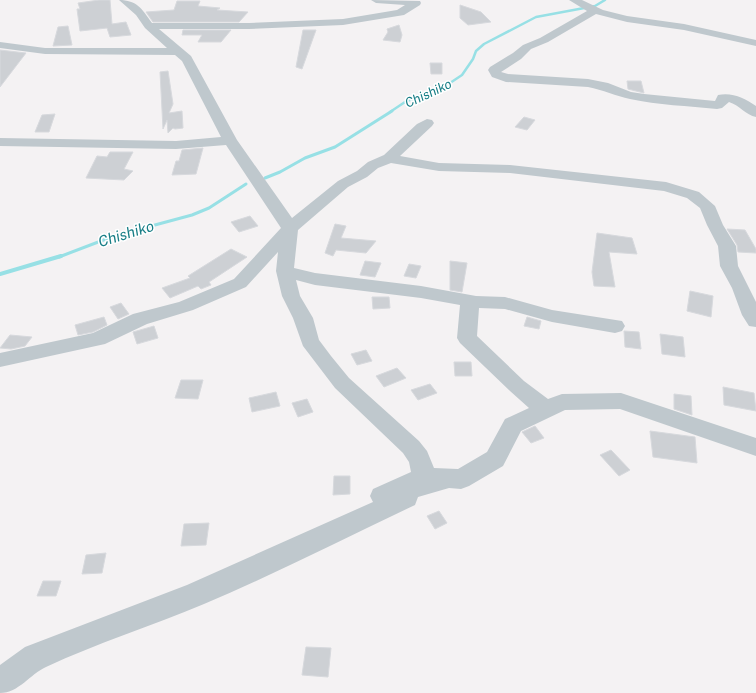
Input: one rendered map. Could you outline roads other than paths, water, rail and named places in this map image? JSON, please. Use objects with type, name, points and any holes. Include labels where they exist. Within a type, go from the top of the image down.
[{"type":"street","points":[[124,0],[140,13],[149,26],[187,59],[230,140],[290,228],[285,271],[291,296],[302,318],[310,341],[342,383],[411,447],[424,468],[422,477]]},
{"type":"street","points":[[149,26],[249,26],[336,22],[400,13],[416,3],[376,0]]},
{"type":"street","points":[[574,0],[593,11],[602,14],[711,33],[756,43]]},
{"type":"street","points":[[593,11],[544,40],[520,52],[517,56],[494,70],[496,74],[506,78],[593,84],[628,94],[661,101],[717,105],[722,102],[723,98],[730,97],[747,106],[756,113]]},
{"type":"street","points":[[0,45],[45,51],[178,52]]},
{"type":"street","points":[[0,360],[98,339],[140,319],[186,306],[240,283],[290,228],[343,184],[389,158],[411,139],[417,130],[427,123]]},
{"type":"street","points":[[0,142],[176,145],[230,140]]},
{"type":"street","points":[[389,158],[439,167],[510,169],[666,187],[693,195],[707,206],[714,225],[727,246],[727,256],[730,266],[756,321]]},
{"type":"street","points":[[285,271],[315,279],[421,292],[470,301],[505,303],[552,316],[615,326]]},
{"type":"street","points":[[470,301],[467,338],[517,386],[546,410]]},
{"type":"street","points":[[0,681],[11,675],[35,657],[202,592],[440,482],[382,496],[406,486],[422,477],[461,479],[495,459],[514,424],[562,402],[621,401],[756,447]]},
{"type":"waterway","name":"Chishiko","points":[[390,112],[405,102],[450,83],[462,75],[473,59],[476,51],[484,44],[536,17],[595,6],[605,0]]},
{"type":"waterway","name":"Chishiko","points":[[265,178],[280,172],[305,158],[335,147],[392,111]]},
{"type":"waterway","name":"Chishiko","points":[[59,257],[114,236],[192,215],[209,208],[246,184]]},
{"type":"waterway","name":"Chishiko","points":[[0,274],[61,256]]}]
